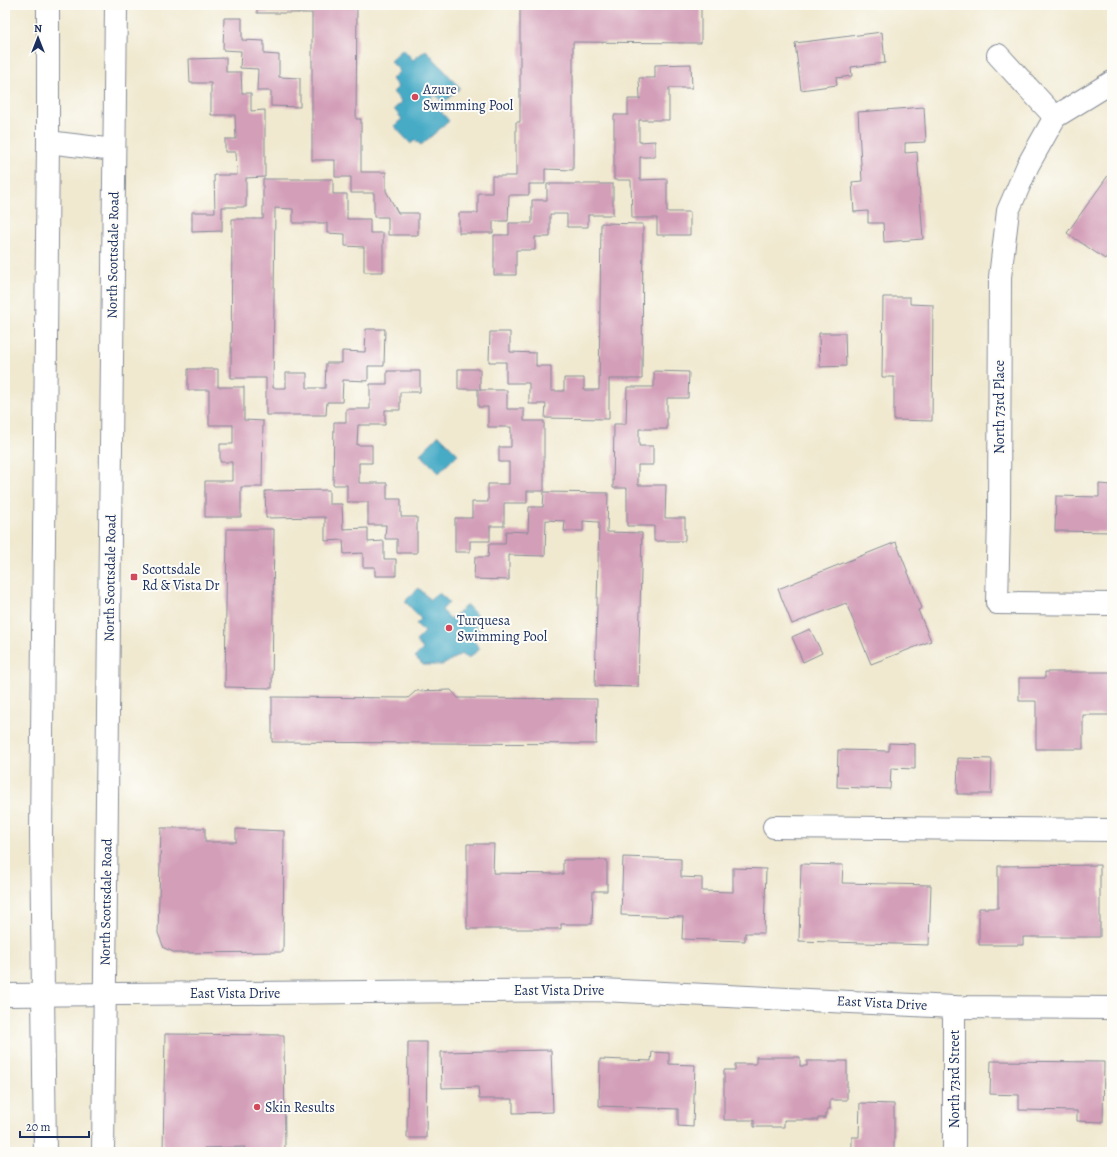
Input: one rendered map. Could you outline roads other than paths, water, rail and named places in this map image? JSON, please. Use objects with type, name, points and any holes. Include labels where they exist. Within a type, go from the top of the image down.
[{"type":"main road","points":[[45,1152],[41,826],[48,5]]},
{"type":"main road","name":"North Scottsdale Road","points":[[103,1152],[116,5]]},
{"type":"main road","points":[[998,55],[1055,117],[1112,82]]},
{"type":"main road","name":"North 73rd Place","points":[[1055,117],[1028,165],[1008,211],[1000,277],[999,517],[997,603],[1112,604]]},
{"type":"main road","points":[[48,142],[114,150]]},
{"type":"main road","points":[[774,827],[1112,830]]},
{"type":"main road","name":"East Vista Drive","points":[[5,995],[601,990],[954,1007],[1112,1008]]},
{"type":"main road","name":"North 73rd Street","points":[[954,1007],[954,1152]]},
{"type":"water","name":"Azure Swimming Pool","points":[[403,49],[413,60],[426,50],[460,88],[443,103],[435,95],[430,99],[449,121],[421,145],[415,140],[411,144],[394,126],[402,119],[394,109],[402,102],[393,92],[398,87],[392,79],[400,71],[390,61]]},
{"type":"water","points":[[439,435],[458,454],[439,473],[420,454]]},
{"type":"water","name":"Turquesa Swimming Pool","points":[[419,588],[430,600],[439,593],[449,602],[442,610],[451,619],[467,605],[480,619],[474,624],[481,632],[473,640],[480,649],[468,658],[461,654],[443,665],[423,665],[415,657],[423,649],[416,641],[425,632],[416,624],[421,619],[405,601]]},
{"type":"place","name":"Azure Swimming Pool","points":[[415,97]]},
{"type":"place","name":"Scottsdale Rd & Vista Dr","points":[[134,577]]},
{"type":"place","name":"Turquesa Swimming Pool","points":[[449,628]]},
{"type":"place","name":"Skin Results","points":[[257,1107]]}]
